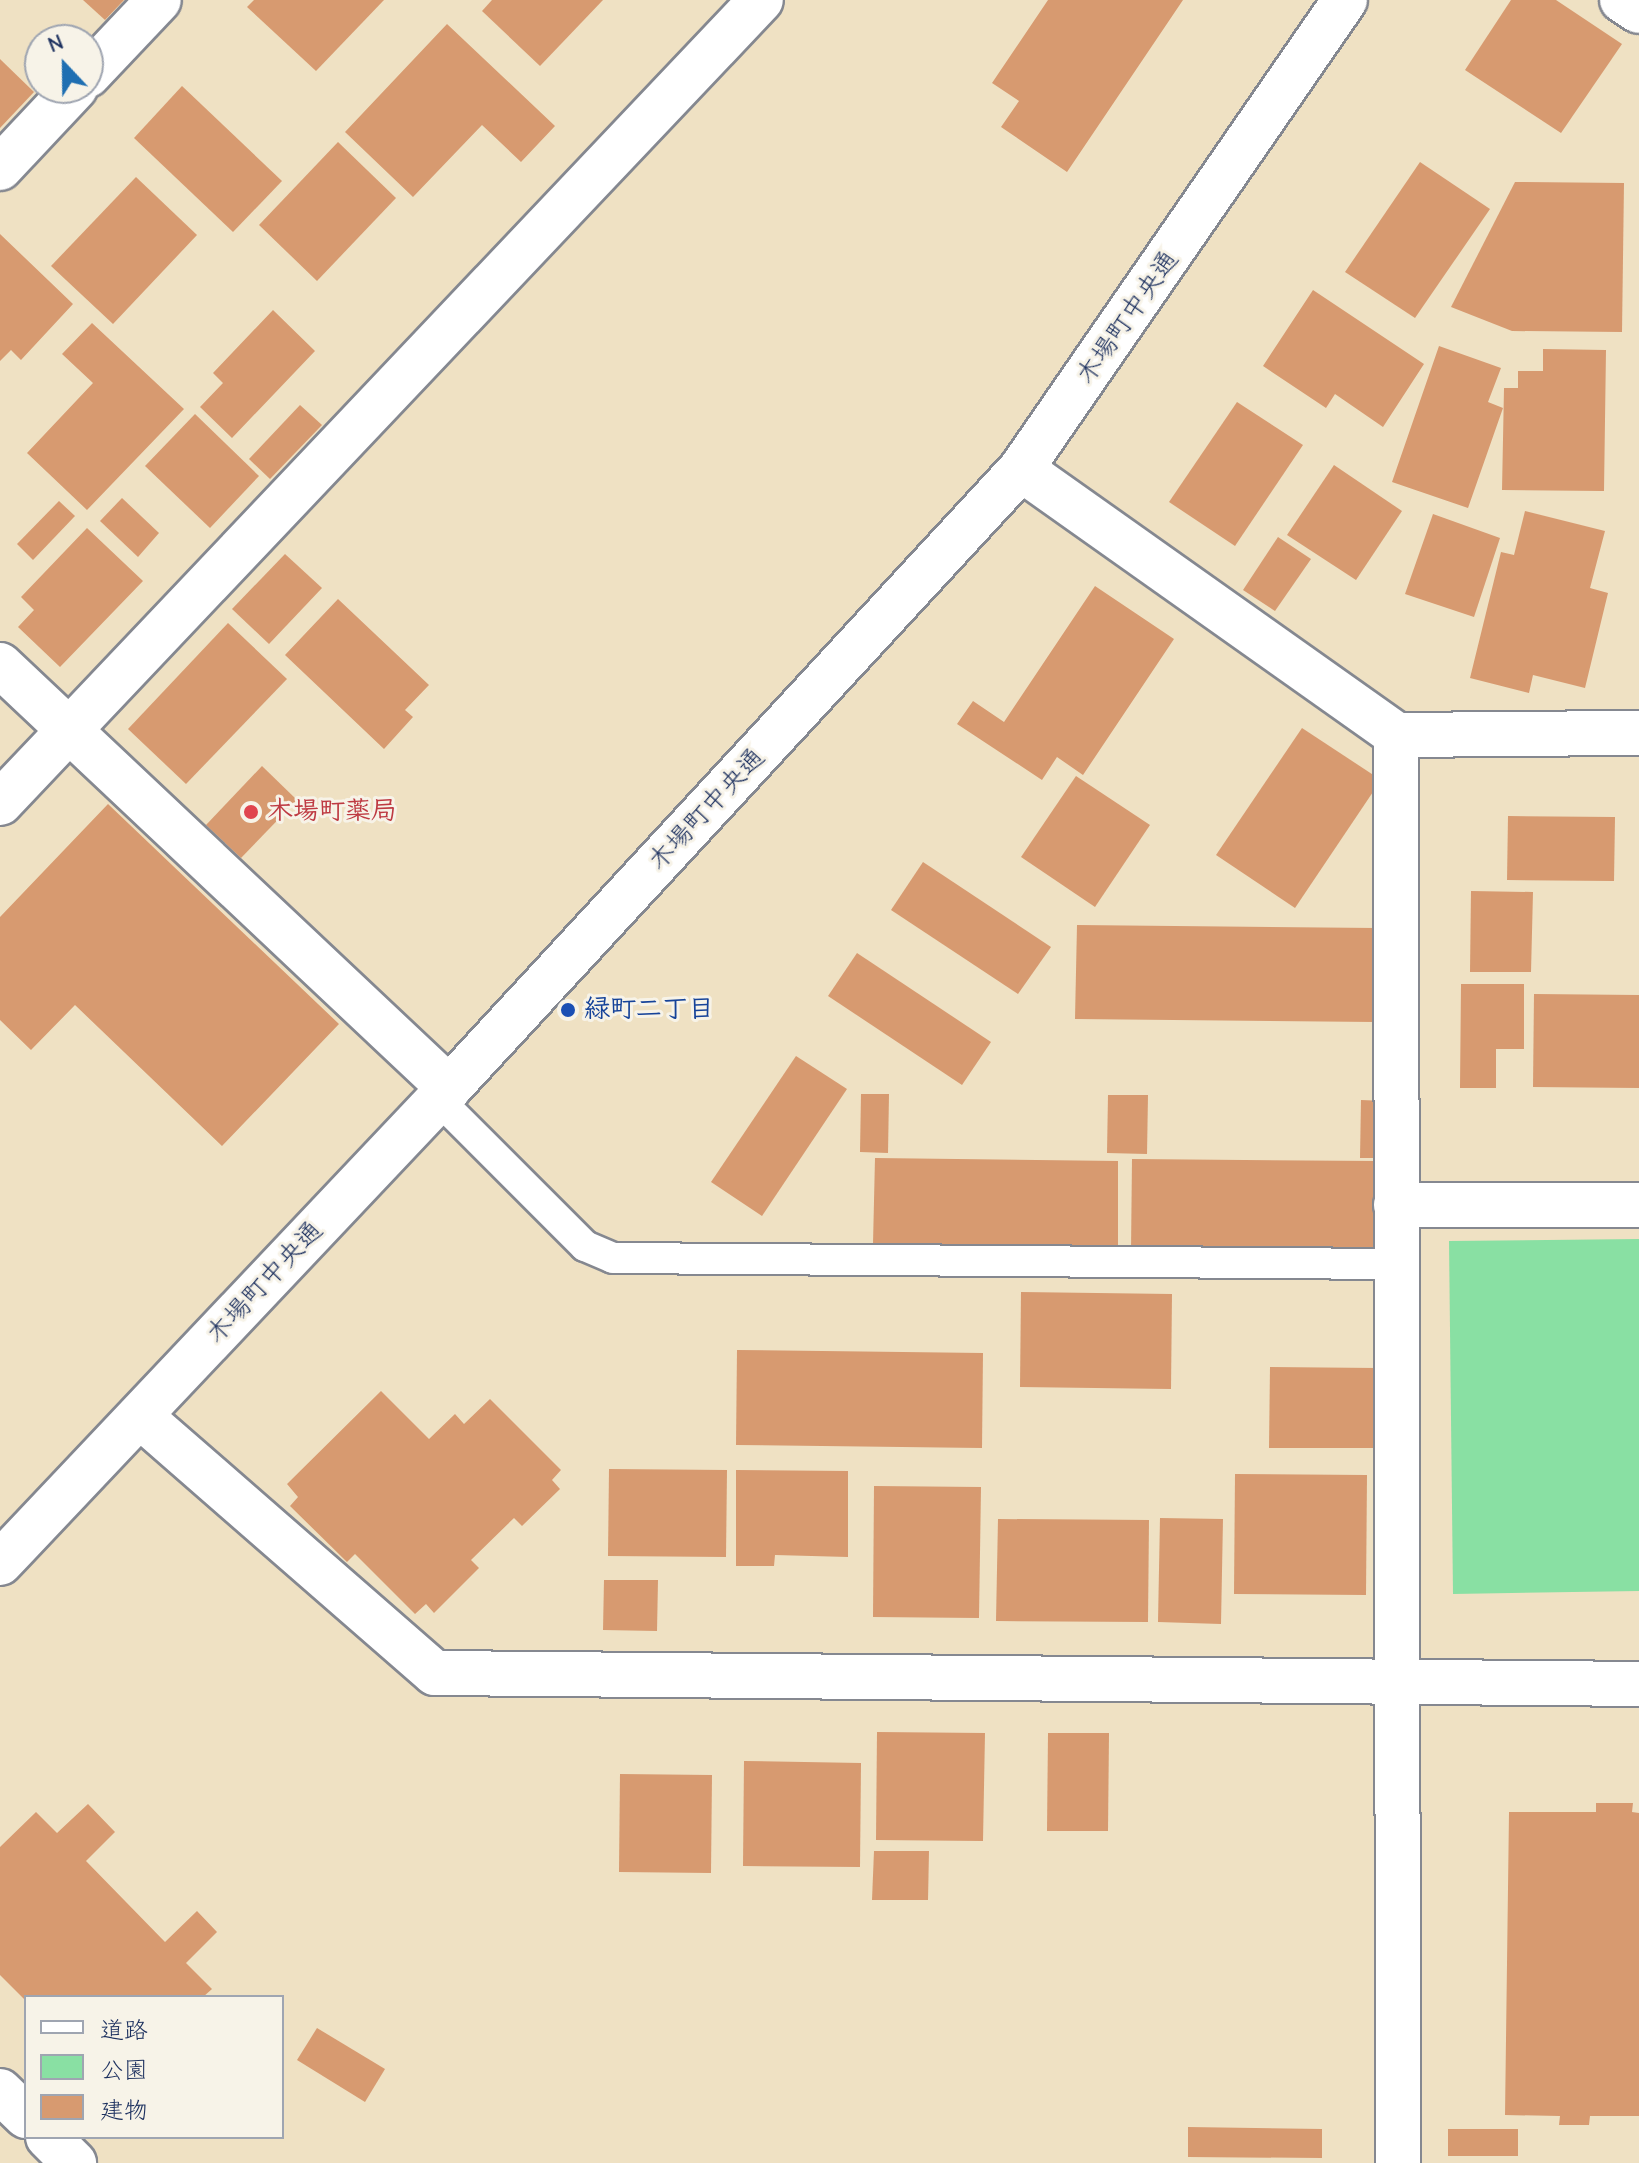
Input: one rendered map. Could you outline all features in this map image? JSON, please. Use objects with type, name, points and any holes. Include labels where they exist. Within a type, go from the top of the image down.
[{"type":"street","points":[[104,58],[159,0]]},
{"type":"street","points":[[0,803],[761,0]]},
{"type":"street","name":"木場町中央通","points":[[0,1563],[444,1094],[1021,469],[1345,0]]},
{"type":"street","points":[[1622,0],[1639,11]]},
{"type":"street","points":[[0,168],[60,104]]},
{"type":"street","points":[[1021,469],[1396,735],[1639,733]]},
{"type":"street","points":[[0,665],[444,1094]]},
{"type":"street","points":[[1396,735],[1398,2163]]},
{"type":"street","points":[[1396,1205],[1639,1205]]},
{"type":"street","points":[[140,1416],[435,1673],[1639,1684]]},
{"type":"street","points":[[0,2091],[24,2114]]},
{"type":"street","points":[[50,2139],[74,2163]]},
{"type":"lane","points":[[444,1094],[585,1246],[613,1258],[1397,1264]]},
{"type":"green space","points":[[1639,1239],[1639,1591],[1453,1594],[1449,1241]]},
{"type":"building","points":[[83,0],[124,0],[105,20]]},
{"type":"building","points":[[254,0],[384,0],[316,71],[247,7]]},
{"type":"building","points":[[492,0],[603,0],[540,66],[482,11]]},
{"type":"building","points":[[1048,0],[1183,0],[1067,172],[1001,127],[1019,101],[992,83]]},
{"type":"building","points":[[1511,0],[1556,0],[1622,44],[1561,133],[1465,70]]},
{"type":"building","points":[[447,24],[555,126],[521,162],[482,125],[413,197],[345,132]]},
{"type":"building","points":[[0,59],[24,82],[24,103],[0,128]]},
{"type":"building","points":[[182,86],[282,181],[233,232],[134,138]]},
{"type":"building","points":[[338,142],[396,198],[317,281],[259,225]]},
{"type":"building","points":[[1420,162],[1490,209],[1415,318],[1345,272]]},
{"type":"building","points":[[136,177],[197,235],[113,324],[51,266]]},
{"type":"building","points":[[1515,182],[1624,183],[1622,332],[1512,331],[1451,307]]},
{"type":"building","points":[[0,234],[73,304],[21,360],[11,350],[0,361]]},
{"type":"building","points":[[1313,290],[1424,364],[1383,427],[1335,394],[1326,408],[1263,366]]},
{"type":"building","points":[[273,310],[315,351],[232,438],[200,407],[223,383],[213,373]]},
{"type":"building","points":[[92,323],[184,409],[87,510],[27,453],[93,383],[62,354]]},
{"type":"building","points":[[1439,346],[1501,368],[1488,402],[1503,408],[1468,508],[1392,482]]},
{"type":"building","points":[[1543,349],[1606,350],[1604,491],[1502,490],[1504,388],[1518,388],[1518,371],[1543,371]]},
{"type":"building","points":[[1237,402],[1303,445],[1235,546],[1169,502]]},
{"type":"building","points":[[300,405],[322,425],[270,479],[249,459]]},
{"type":"building","points":[[195,414],[259,476],[210,528],[145,466]]},
{"type":"building","points":[[1334,465],[1402,511],[1356,580],[1287,535]]},
{"type":"building","points":[[122,498],[159,533],[138,557],[100,521]]},
{"type":"building","points":[[59,501],[75,516],[33,560],[17,544]]},
{"type":"building","points":[[1525,511],[1605,531],[1590,588],[1608,593],[1585,688],[1533,675],[1529,693],[1470,678],[1501,552],[1514,555]]},
{"type":"building","points":[[1433,514],[1500,538],[1474,617],[1405,594]]},
{"type":"building","points":[[87,528],[143,581],[60,667],[18,627],[34,610],[21,597]]},
{"type":"building","points":[[1278,537],[1311,559],[1275,611],[1243,590]]},
{"type":"building","points":[[285,554],[322,588],[269,644],[232,609]]},
{"type":"building","points":[[1095,586],[1174,639],[1083,775],[1057,757],[1042,780],[957,724],[973,701],[1004,722]]},
{"type":"building","points":[[338,599],[429,685],[405,710],[413,717],[384,749],[285,655]]},
{"type":"building","points":[[228,623],[287,679],[186,784],[128,729]]},
{"type":"building","points":[[1302,728],[1381,780],[1295,908],[1216,855]]},
{"type":"building","name":"木場町薬局","points":[[262,766],[297,800],[241,858],[206,825]]},
{"type":"building","points":[[1076,776],[1150,825],[1095,907],[1021,857]]},
{"type":"building","points":[[108,804],[339,1024],[222,1146],[75,1005],[31,1050],[0,1020],[0,917]]},
{"type":"building","points":[[1508,816],[1615,817],[1614,881],[1507,880]]},
{"type":"building","points":[[923,862],[1051,947],[1018,994],[891,910]]},
{"type":"building","points":[[1471,891],[1533,892],[1531,972],[1470,972]]},
{"type":"building","points":[[1077,925],[1376,928],[1375,1022],[1075,1019]]},
{"type":"building","points":[[857,953],[991,1042],[962,1085],[828,996]]},
{"type":"building","points":[[1461,984],[1524,984],[1524,1049],[1496,1049],[1496,1088],[1460,1088]]},
{"type":"building","points":[[1534,994],[1639,995],[1639,1088],[1533,1087]]},
{"type":"building","points":[[796,1056],[847,1089],[762,1216],[711,1182]]},
{"type":"building","points":[[861,1094],[889,1094],[888,1153],[860,1152]]},
{"type":"building","points":[[1108,1095],[1148,1095],[1147,1154],[1107,1153]]},
{"type":"building","points":[[1361,1100],[1385,1101],[1384,1158],[1360,1158]]},
{"type":"building","points":[[875,1158],[1118,1161],[1118,1246],[873,1244]]},
{"type":"building","points":[[1132,1159],[1376,1161],[1375,1254],[1131,1251]]},
{"type":"building","points":[[1021,1292],[1172,1294],[1171,1389],[1020,1387]]},
{"type":"building","points":[[737,1350],[983,1353],[982,1448],[736,1445]]},
{"type":"building","points":[[1270,1367],[1377,1368],[1376,1448],[1269,1448]]},
{"type":"building","points":[[381,1391],[429,1439],[455,1414],[464,1424],[490,1399],[561,1470],[552,1480],[560,1489],[522,1526],[514,1518],[471,1560],[479,1568],[434,1613],[426,1604],[415,1614],[355,1554],[347,1562],[290,1506],[298,1497],[287,1484]]},
{"type":"building","points":[[609,1469],[727,1470],[726,1557],[608,1556]]},
{"type":"building","points":[[736,1470],[848,1471],[848,1557],[775,1555],[774,1566],[736,1566]]},
{"type":"building","points":[[1235,1474],[1367,1475],[1366,1595],[1234,1594]]},
{"type":"building","points":[[874,1486],[981,1487],[979,1618],[873,1617]]},
{"type":"building","points":[[1160,1518],[1223,1519],[1221,1624],[1158,1622]]},
{"type":"building","points":[[998,1519],[1149,1520],[1148,1622],[996,1621]]},
{"type":"building","points":[[604,1580],[658,1580],[657,1631],[603,1630]]},
{"type":"building","points":[[877,1732],[985,1733],[983,1841],[876,1840]]},
{"type":"building","points":[[1048,1733],[1109,1733],[1108,1831],[1047,1831]]},
{"type":"building","points":[[744,1761],[861,1763],[860,1867],[743,1866]]},
{"type":"building","points":[[620,1774],[712,1775],[711,1873],[619,1872]]},
{"type":"building","points":[[1596,1803],[1633,1803],[1632,1812],[1639,1813],[1639,2116],[1590,2116],[1589,2125],[1559,2125],[1560,2116],[1505,2115],[1509,1812],[1596,1812]]},
{"type":"building","points":[[88,1804],[115,1832],[86,1861],[165,1942],[197,1911],[217,1932],[186,1963],[212,1989],[205,1995],[24,1995],[24,1999],[0,1975],[0,1847],[36,1812],[57,1833]]},
{"type":"building","points":[[874,1851],[929,1851],[928,1900],[872,1900]]},
{"type":"building","points":[[317,2028],[385,2069],[365,2102],[297,2060]]},
{"type":"building","points":[[1188,2127],[1322,2129],[1322,2158],[1188,2157]]},
{"type":"building","points":[[1448,2129],[1518,2129],[1518,2156],[1448,2156]]},
{"type":"place","name":"木場町薬局","points":[[251,812]]},
{"type":"place","name":"緑町二丁目","points":[[568,1010]]}]
